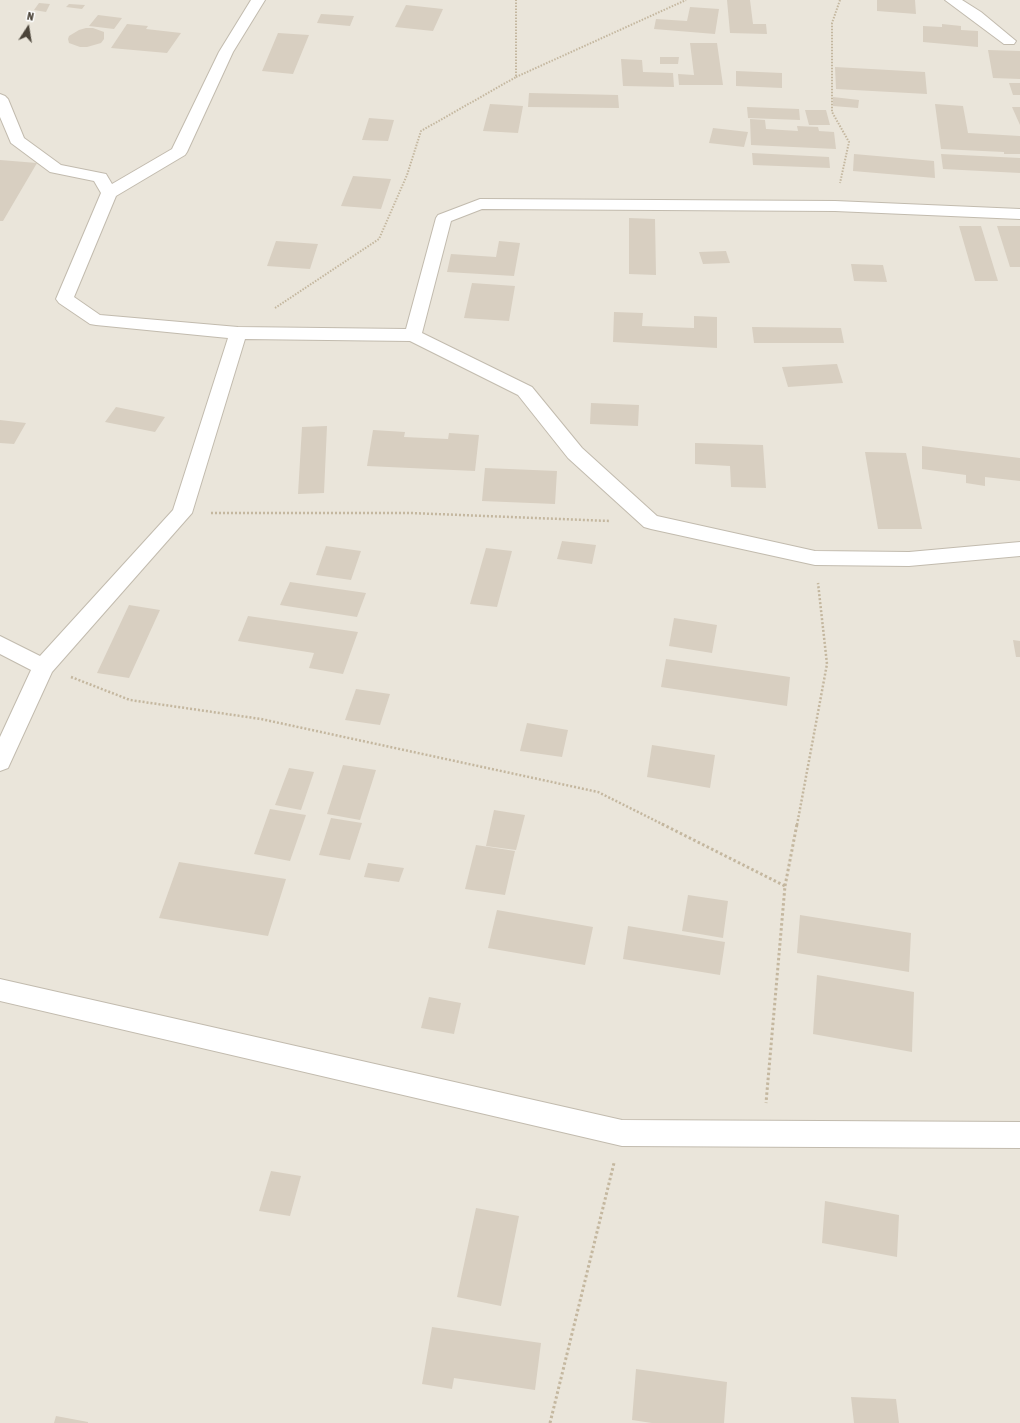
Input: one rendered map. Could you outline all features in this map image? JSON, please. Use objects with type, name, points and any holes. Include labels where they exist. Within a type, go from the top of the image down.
[{"type":"street","points":[[258,0],[226,52],[178,152],[108,193],[65,299],[96,320],[238,333],[413,335],[525,391],[576,453],[651,522],[815,558],[909,559],[1020,549]]},
{"type":"street","points":[[952,0],[976,15],[1010,41]]},
{"type":"street","points":[[0,99],[17,140],[56,169],[100,177],[108,193]]},
{"type":"street","points":[[413,335],[444,218],[480,204],[835,206],[1020,214]]},
{"type":"street","points":[[0,762],[43,667],[182,513],[238,333]]},
{"type":"street","points":[[0,644],[43,667]]},
{"type":"street","points":[[0,990],[622,1133],[1020,1135]]},
{"type":"path","points":[[516,0],[516,77]]},
{"type":"path","points":[[238,333],[379,239],[407,175],[421,131],[516,77],[686,0]]},
{"type":"path","points":[[835,206],[849,142],[832,112],[832,23],[840,0]]},
{"type":"path","points":[[182,513],[411,513],[651,522]]},
{"type":"path","points":[[763,1134],[785,886],[827,664],[815,558]]},
{"type":"path","points":[[43,667],[130,700],[261,719],[598,792],[785,886]]},
{"type":"path","points":[[550,1423],[622,1133]]},
{"type":"shaded area","points":[[0,0],[1020,0],[1020,1423],[0,1423]]},
{"type":"building","points":[[727,0],[750,0],[753,24],[766,24],[767,34],[730,33]]},
{"type":"building","points":[[877,0],[915,0],[916,14],[877,11]]},
{"type":"building","points":[[39,3],[50,4],[46,12],[34,10]]},
{"type":"building","points":[[69,4],[85,5],[82,9],[66,7]]},
{"type":"building","points":[[406,5],[443,9],[433,31],[395,27]]},
{"type":"building","points":[[690,7],[719,9],[715,34],[654,29],[656,19],[687,21]]},
{"type":"building","points":[[321,14],[354,16],[350,26],[317,23]]},
{"type":"building","points":[[98,15],[122,18],[114,29],[89,26]]},
{"type":"building","points":[[127,24],[148,26],[146,29],[181,33],[167,53],[111,48]]},
{"type":"building","points":[[942,24],[961,26],[961,30],[978,31],[978,47],[923,42],[923,26],[942,27]]},
{"type":"building","points":[[86,28],[93,28],[104,32],[104,39],[101,43],[87,47],[80,47],[69,43],[69,36]]},
{"type":"building","points":[[278,33],[309,35],[293,74],[262,71]]},
{"type":"building","points":[[690,43],[717,43],[723,85],[679,85],[678,74],[694,75]]},
{"type":"building","points":[[988,50],[1020,51],[1020,79],[993,78]]},
{"type":"building","points":[[660,57],[679,57],[678,64],[660,64]]},
{"type":"building","points":[[621,59],[642,60],[643,72],[673,73],[674,87],[623,86]]},
{"type":"building","points":[[835,67],[925,72],[927,94],[836,89]]},
{"type":"building","points":[[736,71],[782,73],[782,88],[736,86]]},
{"type":"building","points":[[1009,83],[1020,83],[1020,95],[1013,95]]},
{"type":"building","points":[[529,93],[618,95],[619,108],[528,107]]},
{"type":"building","points":[[833,97],[859,100],[858,108],[833,106]]},
{"type":"building","points":[[490,104],[523,106],[518,133],[483,131]]},
{"type":"building","points":[[935,104],[963,106],[968,133],[1020,136],[1020,154],[941,149]]},
{"type":"building","points":[[747,107],[799,109],[800,120],[748,118]]},
{"type":"building","points":[[1012,107],[1020,107],[1020,125]]},
{"type":"building","points":[[805,110],[826,110],[830,125],[809,125]]},
{"type":"building","points":[[369,118],[394,120],[388,141],[362,140]]},
{"type":"building","points":[[750,119],[765,120],[766,129],[798,131],[797,126],[818,127],[819,131],[834,132],[836,149],[751,145]]},
{"type":"building","points":[[713,128],[748,132],[744,147],[709,143]]},
{"type":"building","points":[[752,153],[829,157],[830,168],[753,165]]},
{"type":"building","points":[[854,154],[934,161],[935,178],[853,171]]},
{"type":"building","points":[[941,154],[1020,158],[1020,173],[943,169]]},
{"type":"building","points":[[0,160],[37,163],[3,221],[0,221]]},
{"type":"building","points":[[353,176],[391,179],[381,209],[341,206]]},
{"type":"building","points":[[629,218],[655,219],[656,275],[629,274]]},
{"type":"building","points":[[959,226],[981,226],[998,281],[975,281]]},
{"type":"building","points":[[997,226],[1020,226],[1020,267],[1010,267]]},
{"type":"building","points":[[276,241],[318,244],[310,269],[267,266]]},
{"type":"building","points":[[499,241],[520,243],[514,276],[447,272],[451,254],[496,257]]},
{"type":"building","points":[[726,251],[730,263],[703,264],[699,252]]},
{"type":"building","points":[[851,264],[883,265],[887,282],[854,281]]},
{"type":"building","points":[[472,283],[515,286],[509,321],[464,318]]},
{"type":"building","points":[[614,312],[643,313],[642,326],[694,328],[694,316],[717,317],[717,348],[613,342]]},
{"type":"building","points":[[752,327],[841,328],[844,343],[754,343]]},
{"type":"building","points":[[837,364],[843,383],[788,387],[782,367]]},
{"type":"building","points":[[591,403],[639,405],[638,426],[590,424]]},
{"type":"building","points":[[116,407],[165,417],[155,432],[105,422]]},
{"type":"building","points":[[0,420],[26,423],[14,444],[0,443]]},
{"type":"building","points":[[327,426],[324,493],[298,494],[302,427]]},
{"type":"building","points":[[373,430],[405,432],[404,437],[448,439],[449,433],[479,435],[475,471],[367,466]]},
{"type":"building","points":[[695,443],[763,445],[766,488],[731,487],[730,466],[695,464]]},
{"type":"building","points":[[922,446],[1020,458],[1020,481],[985,477],[985,486],[966,483],[966,475],[922,469]]},
{"type":"building","points":[[865,452],[906,453],[922,529],[878,529]]},
{"type":"building","points":[[485,468],[557,471],[555,504],[482,501]]},
{"type":"building","points":[[562,541],[596,545],[592,564],[557,559]]},
{"type":"building","points":[[326,546],[361,551],[351,580],[316,575]]},
{"type":"building","points":[[486,548],[512,551],[497,607],[470,604]]},
{"type":"building","points":[[290,582],[366,593],[357,617],[280,605]]},
{"type":"building","points":[[129,605],[160,610],[129,678],[97,673]]},
{"type":"building","points":[[248,616],[358,632],[343,674],[309,668],[314,653],[238,641]]},
{"type":"building","points":[[674,618],[717,625],[712,653],[669,646]]},
{"type":"building","points":[[1013,640],[1020,641],[1020,657],[1016,657]]},
{"type":"building","points":[[666,659],[790,677],[787,706],[661,687]]},
{"type":"building","points":[[356,689],[390,694],[380,725],[345,720]]},
{"type":"building","points":[[527,723],[568,730],[562,757],[520,751]]},
{"type":"building","points":[[652,745],[715,755],[710,788],[647,777]]},
{"type":"building","points":[[343,765],[376,770],[360,820],[327,814]]},
{"type":"building","points":[[289,768],[314,772],[301,810],[275,805]]},
{"type":"building","points":[[270,809],[306,815],[290,861],[254,854]]},
{"type":"building","points":[[494,810],[525,815],[516,850],[486,846]]},
{"type":"building","points":[[331,818],[362,823],[350,860],[319,855]]},
{"type":"building","points":[[476,845],[515,851],[505,895],[465,889]]},
{"type":"building","points":[[179,862],[286,879],[268,936],[159,918]]},
{"type":"building","points":[[368,863],[404,868],[399,882],[364,877]]},
{"type":"building","points":[[688,895],[728,901],[723,938],[682,931]]},
{"type":"building","points":[[497,910],[593,927],[585,965],[488,948]]},
{"type":"building","points":[[800,915],[911,933],[909,972],[797,953]]},
{"type":"building","points":[[628,926],[725,942],[720,975],[623,959]]},
{"type":"building","points":[[817,975],[914,992],[912,1052],[813,1034]]},
{"type":"building","points":[[429,997],[461,1003],[454,1034],[421,1028]]},
{"type":"building","points":[[271,1171],[301,1176],[290,1216],[259,1211]]},
{"type":"building","points":[[825,1201],[899,1215],[897,1257],[822,1243]]},
{"type":"building","points":[[476,1208],[519,1216],[501,1306],[457,1297]]},
{"type":"building","points":[[432,1327],[541,1343],[535,1390],[454,1378],[452,1389],[422,1384]]},
{"type":"building","points":[[636,1369],[727,1382],[724,1423],[652,1423],[632,1420]]},
{"type":"building","points":[[851,1397],[896,1399],[899,1423],[854,1423]]},
{"type":"building","points":[[56,1416],[88,1422],[88,1423],[54,1423]]}]
